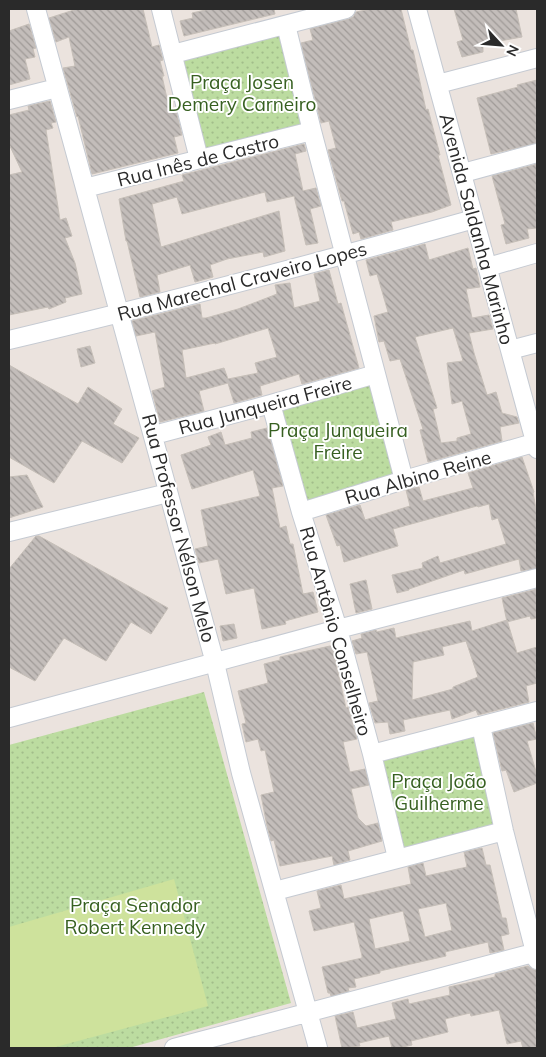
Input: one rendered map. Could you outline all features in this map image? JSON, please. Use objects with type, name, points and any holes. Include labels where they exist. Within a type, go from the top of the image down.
[{"type":"street","name":"Rua Professor Nélson Melo","points":[[36,9],[154,435],[215,663],[241,773],[318,1048]]},
{"type":"street","points":[[161,9],[200,159]]},
{"type":"street","points":[[173,54],[346,9]]},
{"type":"street","name":"Avenida Saldanha Marinho","points":[[417,9],[488,267],[524,347],[537,445]]},
{"type":"street","points":[[286,25],[404,480]]},
{"type":"street","points":[[438,84],[537,58]]},
{"type":"street","points":[[9,100],[57,88]]},
{"type":"street","name":"Rua Inês de Castro","points":[[85,188],[312,131]]},
{"type":"street","points":[[463,173],[537,153]]},
{"type":"street","name":"Rua Marechal Craveiro Lopes","points":[[9,340],[120,314],[345,255],[474,218]]},
{"type":"street","points":[[488,267],[537,253]]},
{"type":"street","name":"Rua Junqueira Freire","points":[[154,435],[376,374]]},
{"type":"street","name":"Rua Antônio Conselheiro","points":[[272,404],[301,512],[338,629],[372,754],[397,858]]},
{"type":"street","name":"Rua Albino Reine","points":[[301,512],[404,480],[537,445]]},
{"type":"street","points":[[9,532],[168,493]]},
{"type":"street","points":[[9,718],[338,629],[537,578]]},
{"type":"street","points":[[372,754],[537,712]]},
{"type":"street","points":[[183,1047],[537,955],[504,831],[481,726]]},
{"type":"street","points":[[275,891],[504,831]]},
{"type":"green space","name":"Praça Josen Demery Carneiro","points":[[281,32],[303,128],[204,151],[183,58]]},
{"type":"green space","name":"Praça Junqueira Freire","points":[[372,380],[397,476],[305,503],[279,406]]},
{"type":"green space","name":"Praça Senador Robert Kennedy","points":[[204,692],[291,1003],[129,1048],[9,1048],[9,745]]},
{"type":"green space","name":"Praça João Guilherme","points":[[475,731],[500,828],[399,853],[381,755]]},
{"type":"green space","points":[[174,879],[208,1006],[52,1048],[9,1048],[9,927]]},
{"type":"building","points":[[77,9],[143,9],[152,47],[159,45],[163,60],[160,61],[164,76],[162,76],[170,112],[176,111],[182,135],[174,137],[178,153],[92,174],[78,116],[63,68],[75,66],[69,37],[56,42],[49,18]]},
{"type":"building","points":[[210,9],[274,9],[275,14],[184,36],[180,21],[193,18],[192,13]]},
{"type":"building","points":[[371,9],[401,9],[411,50],[413,50],[426,110],[428,109],[440,155],[438,155],[451,205],[432,212],[391,222],[393,230],[361,239],[359,232],[353,234],[344,201],[342,201],[328,150],[336,148],[329,121],[321,123],[301,43],[313,40],[310,29],[349,19],[356,12]]},
{"type":"building","points":[[454,9],[516,9],[522,37],[483,44],[483,52],[462,57],[457,42],[463,40]]},
{"type":"building","points":[[29,24],[36,48],[33,49],[35,57],[25,59],[30,79],[9,85],[9,31]]},
{"type":"building","points":[[537,80],[537,143],[491,154],[477,98]]},
{"type":"building","points":[[50,101],[56,122],[51,123],[53,128],[46,130],[60,220],[66,218],[72,236],[65,238],[75,263],[82,294],[65,298],[66,302],[49,309],[48,307],[9,315],[9,175],[22,172],[9,144],[9,115],[29,110],[28,106]]},
{"type":"building","points":[[304,144],[306,151],[295,154],[303,191],[316,188],[321,206],[310,209],[318,243],[306,245],[294,196],[267,202],[265,192],[182,214],[177,197],[152,204],[161,247],[279,211],[285,251],[264,257],[263,252],[227,259],[210,265],[213,277],[195,282],[190,265],[157,275],[160,292],[140,297],[126,241],[119,199],[184,181],[182,175]]},
{"type":"building","points":[[537,164],[537,228],[527,229],[529,238],[506,244],[501,225],[505,224],[492,176]]},
{"type":"building","points":[[425,244],[429,260],[468,248],[473,269],[476,268],[480,287],[466,289],[472,318],[489,315],[493,329],[469,333],[474,353],[487,395],[496,392],[502,413],[517,417],[519,423],[500,427],[502,441],[428,462],[420,430],[423,429],[400,359],[390,361],[384,341],[379,342],[374,316],[388,312],[377,274],[370,276],[366,260]],"holes":[[[453,328],[463,361],[447,363],[452,404],[462,401],[471,434],[457,438],[457,441],[441,443],[433,409],[437,408],[415,337]]]},
{"type":"building","points":[[329,270],[338,304],[341,303],[359,368],[302,384],[299,374],[260,386],[262,395],[234,403],[228,383],[199,391],[204,411],[160,422],[152,391],[165,387],[155,332],[136,336],[132,321],[200,304],[202,318],[206,318],[238,309],[277,294],[275,285],[290,283],[294,308],[320,301],[314,274]],"holes":[[[268,328],[277,357],[255,363],[258,373],[228,379],[224,368],[186,378],[182,350],[215,344]]]},
{"type":"building","points":[[90,346],[95,363],[81,367],[77,349]]},
{"type":"building","points":[[9,365],[78,404],[88,387],[122,409],[113,424],[139,438],[122,463],[82,441],[54,483],[9,457]]},
{"type":"building","points":[[267,428],[283,486],[272,488],[280,528],[286,526],[290,544],[293,544],[303,594],[313,592],[318,612],[285,621],[286,624],[262,629],[254,588],[226,594],[218,559],[199,563],[195,549],[208,546],[201,510],[260,496],[253,470],[192,489],[181,455],[211,445],[208,437],[221,432],[225,445],[252,438],[251,432]]},
{"type":"building","points":[[522,457],[534,492],[537,514],[537,568],[521,571],[519,559],[465,574],[464,570],[397,593],[392,575],[423,568],[422,563],[438,556],[440,563],[506,544],[498,518],[492,520],[489,504],[393,529],[398,546],[344,562],[340,545],[337,546],[326,515],[360,505],[365,520],[410,506],[406,490],[419,487],[423,501],[473,488],[468,473]]},
{"type":"building","points":[[27,475],[43,507],[9,518],[9,477]]},
{"type":"building","points":[[36,536],[168,608],[151,634],[131,622],[106,661],[64,638],[35,681],[9,667],[9,569]]},
{"type":"building","points":[[366,580],[372,609],[356,613],[350,584]]},
{"type":"building","points":[[537,589],[537,618],[531,619],[530,616],[507,622],[502,598]]},
{"type":"building","points":[[507,620],[517,653],[537,647],[537,683],[526,686],[529,702],[478,715],[476,710],[452,719],[450,710],[403,720],[405,731],[390,734],[388,722],[375,723],[369,703],[378,701],[367,652],[356,654],[352,641],[362,638],[361,634],[376,630],[377,632],[394,628],[396,638],[470,621],[472,631]],"holes":[[[466,641],[478,677],[453,687],[453,689],[412,700],[413,662],[444,655],[442,647]]]},
{"type":"building","points":[[234,624],[237,638],[223,641],[220,626]]},
{"type":"building","points":[[332,646],[346,708],[348,707],[357,739],[343,742],[350,772],[365,769],[369,785],[351,789],[358,818],[366,826],[378,823],[382,841],[348,851],[350,860],[334,865],[332,856],[280,866],[274,840],[271,841],[261,795],[274,792],[265,750],[261,751],[258,739],[246,742],[242,724],[246,723],[238,691],[268,683],[264,664],[280,660],[280,657]]},
{"type":"building","points":[[533,723],[537,739],[527,741],[537,775],[537,783],[514,792],[506,770],[502,771],[493,733]]},
{"type":"building","points":[[482,848],[486,865],[490,865],[502,918],[506,918],[509,934],[501,936],[504,950],[490,953],[488,942],[445,952],[446,956],[354,979],[356,987],[348,988],[349,991],[331,996],[328,993],[322,967],[362,958],[362,956],[354,922],[314,931],[309,911],[321,908],[317,891],[341,885],[344,899],[411,884],[408,867],[423,863],[426,876],[467,867],[464,852]],"holes":[[[446,903],[452,930],[425,937],[418,909]],[[403,911],[410,941],[375,949],[369,919]]]},
{"type":"building","points":[[528,966],[537,970],[537,1048],[523,1048],[521,1041],[507,1044],[499,1010],[471,1016],[470,1013],[445,1019],[448,1032],[411,1041],[412,1045],[392,1048],[389,1036],[359,1043],[360,1046],[342,1048],[335,1016],[353,1012],[357,1028],[396,1019],[392,1003],[408,999],[409,1004],[450,995],[449,987],[495,977],[495,974]]}]
